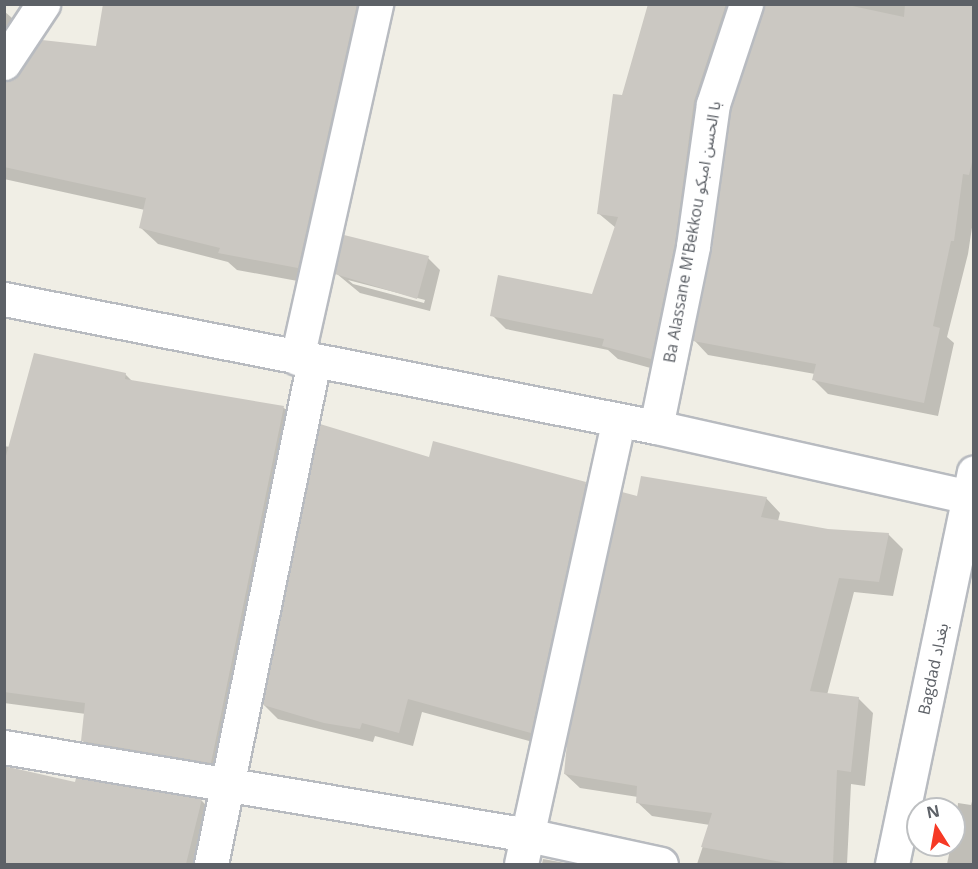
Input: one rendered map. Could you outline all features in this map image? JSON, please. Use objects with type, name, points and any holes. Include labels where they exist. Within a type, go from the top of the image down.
[{"type":"street","points":[[4,63],[43,4]]},
{"type":"street","points":[[211,864],[230,787],[306,359],[376,4]]},
{"type":"street","name":"Ba Alassane M'Bekkou با الحسن امبكو","points":[[657,427],[693,246],[714,104],[746,4]]},
{"type":"street","points":[[4,299],[618,422],[657,427],[972,489]]},
{"type":"street","points":[[525,850],[618,422]]},
{"type":"street","name":"Bagdad بغداد","points":[[892,864],[972,489]]},
{"type":"street","points":[[4,747],[230,787],[525,850],[661,864]]},
{"type":"building","points":[[103,4],[357,4],[298,268],[218,253],[220,248],[139,228],[146,198],[4,167],[4,81],[19,74],[42,40],[96,46]]},
{"type":"building","points":[[648,4],[726,4],[694,101],[675,243],[651,359],[602,346],[604,339],[490,316],[498,275],[592,294],[618,217],[597,214],[613,94],[622,95]]},
{"type":"building","points":[[764,4],[843,4],[904,17],[905,4],[974,4],[974,154],[969,175],[963,174],[954,241],[951,241],[933,326],[940,328],[924,403],[812,380],[816,364],[693,341],[712,249],[731,108]]},
{"type":"building","points":[[344,235],[429,256],[417,299],[335,274]]},
{"type":"building","points":[[34,353],[126,373],[125,379],[284,406],[211,763],[81,741],[85,703],[4,692],[4,463]]},
{"type":"building","points":[[320,424],[429,457],[433,441],[586,482],[531,733],[408,699],[399,733],[362,723],[360,729],[324,723],[263,705]]},
{"type":"building","points":[[641,476],[767,497],[761,517],[828,529],[889,533],[879,582],[839,578],[810,691],[859,697],[851,772],[837,770],[833,864],[792,864],[701,847],[712,813],[636,803],[637,786],[564,774],[567,743],[622,492],[637,496]]},
{"type":"building","points":[[4,766],[75,782],[76,778],[202,799],[186,864],[4,864]]}]
